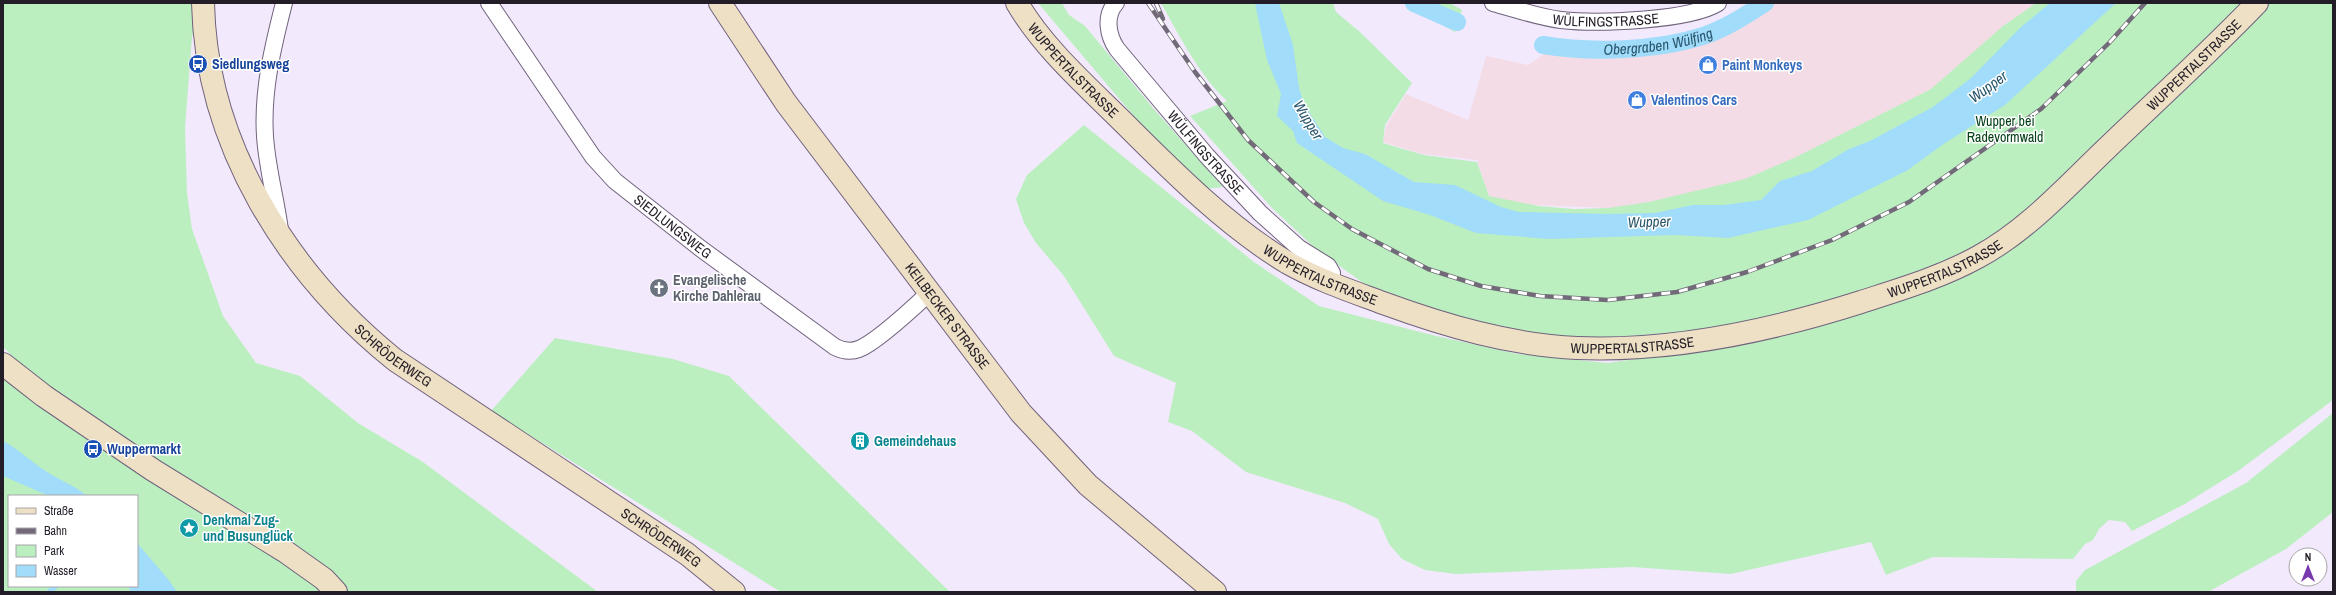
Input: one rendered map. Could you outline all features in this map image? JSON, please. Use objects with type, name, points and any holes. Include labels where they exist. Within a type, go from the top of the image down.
[{"type":"main road","name":"SCHRÖDERWEG","points":[[203,3],[207,57],[224,126],[248,182],[280,234],[341,311],[361,333],[395,360],[687,554],[734,592]]},
{"type":"main road","name":"KEILBECKER STRASSE","points":[[720,3],[786,103],[1021,413],[1067,465],[1116,509],[1214,591]]},
{"type":"main road","name":"WUPPERTALSTRASSE","points":[[1017,3],[1036,32],[1146,145],[1226,218],[1258,244],[1291,264],[1331,283],[1411,313],[1478,333],[1578,348],[1646,346],[1701,340],[1766,330],[1832,312],[1946,272],[1978,257],[2006,239],[2051,202],[2257,3]]},
{"type":"main road","points":[[3,364],[44,396],[128,453],[286,552],[324,579],[336,592]]},
{"type":"street","points":[[280,234],[267,151],[265,106],[269,69],[284,3]]},
{"type":"street","name":"SIEDLUNGSWEG","points":[[489,3],[593,157],[614,181],[694,244],[835,348],[845,351],[859,349],[913,308],[929,293]]},
{"type":"street","name":"WÜLFINGSTRASSE","points":[[1116,3],[1110,11],[1109,30],[1117,49],[1217,167],[1260,213],[1299,248],[1328,266],[1332,273],[1331,283]]},
{"type":"street","name":"WÜLFINGSTRASSE","points":[[1493,3],[1543,17],[1576,22],[1668,16],[1699,12],[1718,3]]},
{"type":"shaded area","points":[[1748,3],[2043,3],[1915,104],[1810,168],[1656,210],[1491,203],[1477,160],[1423,154],[1383,142],[1386,126],[1406,94],[1468,120],[1486,56],[1528,65],[1555,47],[1650,39],[1709,28]]},
{"type":"green space","points":[[3,3],[199,3],[199,15],[192,37],[185,127],[187,193],[192,229],[223,316],[256,363],[300,376],[358,423],[423,462],[598,592],[341,592],[47,390],[3,347]]},
{"type":"green space","points":[[1038,3],[1062,3],[1069,15],[1085,26],[1153,108],[1223,187],[1206,189],[1160,147]]},
{"type":"green space","name":"Wupper bei Radevormwald","points":[[1161,3],[1333,3],[1336,12],[1360,32],[1412,83],[1385,125],[1383,143],[1424,155],[1477,162],[1489,196],[1539,206],[1574,209],[1608,208],[1649,202],[1745,179],[1796,157],[1931,89],[2003,26],[2036,3],[2243,3],[2168,84],[2006,228],[1962,255],[1865,290],[1769,317],[1697,331],[1589,339],[1475,325],[1370,288],[1316,249],[1273,209],[1190,116],[1227,101],[1199,68]]},
{"type":"green space","points":[[1405,3],[1450,3],[1462,10],[1455,32]]},
{"type":"green space","points":[[2266,3],[2333,3],[2333,400],[2238,471],[2183,505],[2132,531],[2125,522],[2109,520],[2099,529],[2093,540],[2085,544],[2073,559],[1933,557],[1886,575],[1871,542],[1731,574],[1632,567],[1456,574],[1425,570],[1402,559],[1389,544],[1378,519],[1345,503],[1246,472],[1192,431],[1168,422],[1176,383],[1114,356],[1064,276],[1036,243],[1024,223],[1016,199],[1027,175],[1084,125],[1254,262],[1319,306],[1432,335],[1518,354],[1608,363],[1762,340],[1958,274],[2020,243]]},
{"type":"green space","points":[[555,338],[673,359],[729,376],[950,592],[781,592],[491,411]]},
{"type":"green space","points":[[3,370],[332,592],[3,592]]},
{"type":"green space","points":[[2333,413],[2333,512],[2286,549],[2208,592],[2076,592],[2076,581],[2085,570],[2246,483]]},
{"type":"water","name":"Wupper","points":[[1255,3],[1279,3],[1293,45],[1299,88],[1304,104],[1325,137],[1343,148],[1365,154],[1414,182],[1455,185],[1501,207],[1519,212],[1607,214],[1655,213],[1693,205],[1724,205],[1761,200],[1780,181],[1812,171],[1849,149],[1870,141],[1933,107],[1971,78],[2021,27],[2050,3],[2116,3],[2005,105],[1945,143],[1908,170],[1808,220],[1728,238],[1675,235],[1549,239],[1476,233],[1430,215],[1383,201],[1297,143],[1293,131],[1277,116],[1281,94],[1267,60]]},
{"type":"water","points":[[3,441],[36,465],[86,495],[47,495],[3,476]]},
{"type":"water","points":[[138,544],[168,579],[177,592],[131,592],[128,587],[138,587]]},
{"type":"waterway","name":"Obergraben Wülfing","points":[[1414,3],[1457,22]]},
{"type":"waterway","name":"Obergraben Wülfing","points":[[1543,45],[1562,48],[1602,50],[1644,48],[1665,45],[1685,41],[1719,30],[1765,3]]},
{"type":"waterway","points":[[49,592],[55,587]]},
{"type":"railway","points":[[1148,3],[1195,72],[1248,140],[1314,202],[1352,229],[1428,269],[1481,286],[1540,296],[1608,300],[1677,292],[1747,272],[1832,240],[1909,202],[2041,109],[2109,43],[2145,3]]},
{"type":"railway","points":[[1156,3],[1163,19]]},
{"type":"place","name":"Siedlungsweg","points":[[198,64]]},
{"type":"place","name":"Paint Monkeys","points":[[1708,65]]},
{"type":"place","name":"Valentinos Cars","points":[[1637,100]]},
{"type":"place","name":"Evangelische Kirche Dahlerau","points":[[659,288]]},
{"type":"place","name":"Gemeindehaus","points":[[860,441]]},
{"type":"place","name":"Wuppermarkt","points":[[93,449]]},
{"type":"place","name":"Denkmal Zug- und Busunglück","points":[[189,528]]}]
